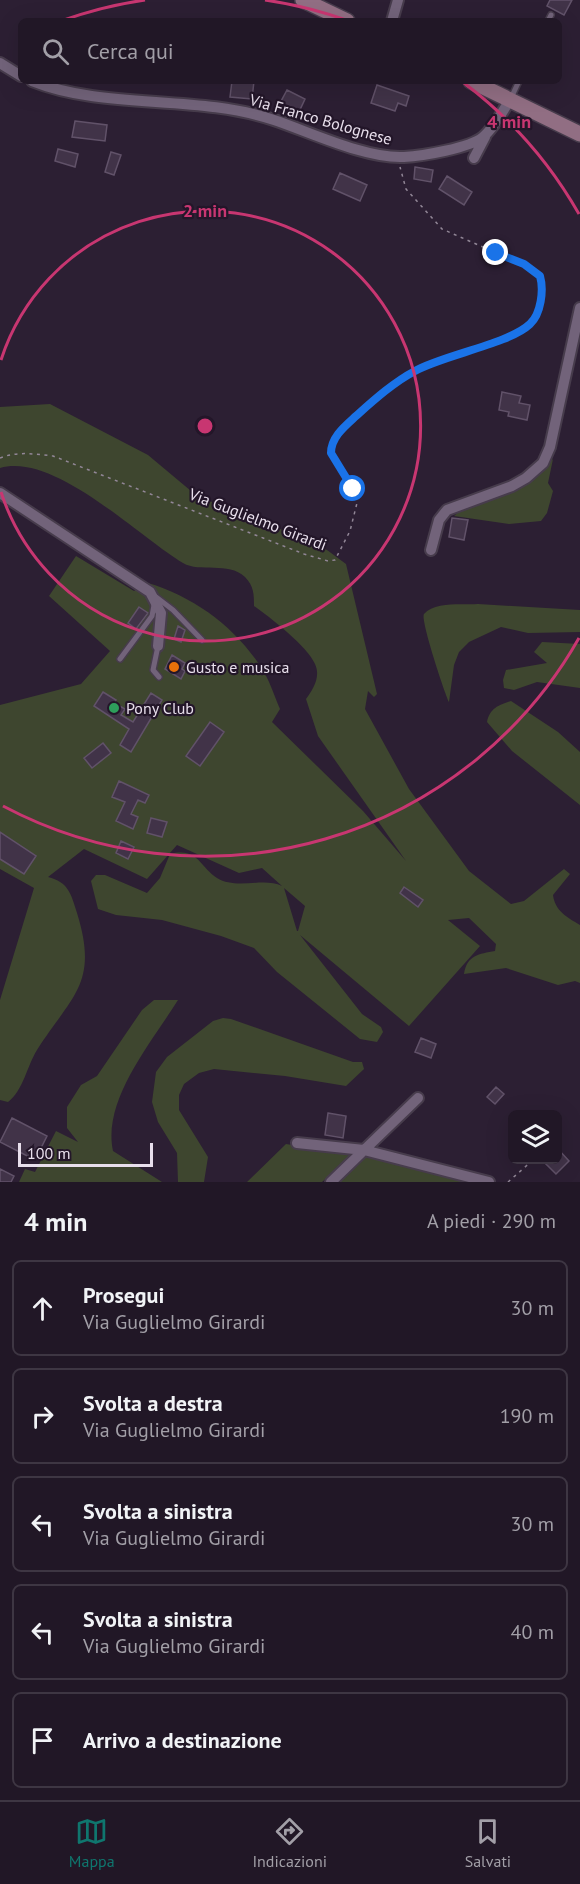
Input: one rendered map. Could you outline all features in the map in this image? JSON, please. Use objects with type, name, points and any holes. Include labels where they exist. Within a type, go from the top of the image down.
[{"type":"main road","points":[[303,0],[341,18]]},
{"type":"main road","points":[[477,84],[580,134]]},
{"type":"street","points":[[393,18],[398,0]]},
{"type":"street","points":[[0,63],[18,74]]},
{"type":"street","name":"Via Franco Bolognese","points":[[44,84],[83,94],[229,109],[274,120],[322,139],[401,157],[470,144],[484,136],[510,100]]},
{"type":"street","name":"Via Franco Bolognese","points":[[474,158],[489,129]]},
{"type":"street","points":[[431,550],[439,520],[447,510],[512,486],[543,463],[550,447],[580,308]]},
{"type":"street","points":[[0,493],[152,594],[162,616],[158,646]]},
{"type":"street","points":[[331,1182],[418,1098]]},
{"type":"street","points":[[297,1143],[364,1150],[489,1182]]},
{"type":"lane","points":[[510,100],[518,84]]},
{"type":"lane","points":[[152,594],[173,610],[202,640]]},
{"type":"lane","points":[[120,659],[152,616],[154,608],[152,594]]},
{"type":"lane","points":[[158,646],[153,670],[159,677]]},
{"type":"path","name":"Via Guglielmo Girardi","points":[[0,458],[9,454],[31,453],[53,456],[304,554],[328,561],[335,560],[350,531],[357,503],[356,494],[333,459],[333,440],[363,409],[415,370],[526,328],[535,318],[540,302],[541,280],[535,270],[453,236],[433,220],[406,189],[401,175],[401,157]]},
{"type":"path","points":[[508,1182],[529,1164]]},
{"type":"green space","points":[[50,404],[148,455],[197,496],[290,533],[327,550],[346,564],[377,694],[374,697],[368,691],[365,709],[409,789],[469,871],[511,904],[524,901],[564,869],[570,874],[553,895],[559,909],[580,925],[580,983],[575,981],[558,985],[506,968],[464,974],[471,959],[495,951],[496,944],[469,918],[448,920],[480,946],[409,1026],[300,935],[362,1014],[381,1027],[383,1032],[377,1042],[360,1039],[277,972],[254,948],[221,936],[162,920],[116,915],[98,909],[91,881],[96,875],[105,875],[147,893],[160,878],[170,854],[187,853],[217,878],[225,881],[282,886],[262,868],[239,873],[177,845],[147,879],[84,849],[48,877],[64,885],[73,900],[83,937],[85,957],[83,973],[71,1001],[33,1056],[21,1085],[8,1102],[0,1100],[0,1000],[34,888],[0,869],[0,705],[81,684],[110,651],[49,596],[76,556],[134,591],[148,583],[181,596],[226,626],[250,652],[266,677],[280,709],[272,722],[363,811],[406,861],[318,736],[306,699],[317,678],[315,664],[297,641],[254,606],[254,594],[248,580],[231,569],[197,567],[183,563],[95,499],[45,472],[22,466],[0,468],[0,407]],"holes":[[[284,888],[305,906],[297,931]]]},
{"type":"green space","points":[[553,459],[548,483],[553,491],[547,513],[541,521],[509,524],[454,516],[462,509],[527,482]]},
{"type":"green space","points":[[478,604],[580,610],[580,632],[528,633],[501,627],[469,642],[459,652],[454,665],[449,702],[429,641],[424,614],[442,605]]},
{"type":"green space","points":[[542,642],[580,644],[580,688],[537,682],[514,690],[504,688],[503,680],[506,670],[547,663],[534,652]]},
{"type":"green space","points":[[511,701],[558,732],[580,752],[580,805],[512,751],[487,722],[493,710]]},
{"type":"green space","points":[[154,1000],[178,1000],[143,1053],[122,1092],[115,1112],[112,1132],[113,1151],[162,1182],[19,1182],[25,1169],[35,1172],[56,1131],[78,1142],[67,1128],[67,1107],[81,1085],[97,1076],[142,1010]]},
{"type":"green space","points":[[223,1018],[353,1062],[362,1062],[364,1069],[346,1086],[285,1076],[214,1069],[199,1073],[184,1084],[179,1095],[179,1110],[208,1157],[204,1182],[178,1182],[177,1153],[158,1122],[152,1102],[156,1072],[167,1057],[213,1021]]},
{"type":"green space","points":[[286,1144],[353,1155],[322,1182],[247,1182]]},
{"type":"green space","points":[[364,1155],[468,1182],[338,1182]]},
{"type":"building","points":[[550,0],[572,0],[564,15],[547,6]]},
{"type":"building","points":[[232,84],[254,84],[252,99],[230,97]]},
{"type":"building","points":[[377,85],[409,96],[406,106],[398,103],[395,111],[371,103]]},
{"type":"building","points":[[287,90],[305,99],[298,114],[279,105]]},
{"type":"building","points":[[75,121],[107,125],[105,141],[72,137]]},
{"type":"building","points":[[58,149],[78,154],[75,167],[55,161]]},
{"type":"building","points":[[111,152],[121,155],[114,175],[105,172]]},
{"type":"building","points":[[415,167],[433,170],[431,182],[414,179]]},
{"type":"building","points":[[340,173],[367,185],[360,201],[333,189]]},
{"type":"building","points":[[447,176],[472,192],[464,205],[439,189]]},
{"type":"building","points":[[502,392],[521,396],[519,403],[530,405],[527,420],[508,416],[509,412],[499,410]]},
{"type":"building","points":[[452,518],[468,520],[464,540],[449,537]]},
{"type":"building","points":[[139,607],[148,613],[136,629],[128,623]]},
{"type":"building","points":[[178,626],[185,630],[181,642],[174,639]]},
{"type":"building","name":"Gusto e musica","points":[[172,655],[185,663],[182,669],[185,671],[181,679],[165,669]]},
{"type":"building","points":[[103,692],[116,700],[114,703],[125,709],[121,715],[133,722],[151,693],[162,700],[131,752],[120,745],[129,729],[94,706]]},
{"type":"building","points":[[210,722],[224,732],[200,766],[186,756]]},
{"type":"building","points":[[103,743],[111,753],[92,768],[84,758]]},
{"type":"building","points":[[119,781],[149,795],[145,803],[138,800],[131,814],[138,817],[133,829],[116,821],[125,802],[112,797]]},
{"type":"building","points":[[151,818],[167,822],[162,837],[147,833]]},
{"type":"building","points":[[0,832],[36,856],[24,874],[0,859]]},
{"type":"building","points":[[121,841],[134,847],[128,859],[116,853]]},
{"type":"building","points":[[404,887],[423,900],[418,907],[400,893]]},
{"type":"building","points":[[421,1038],[436,1044],[431,1058],[415,1052]]},
{"type":"building","points":[[496,1087],[504,1094],[495,1104],[487,1097]]},
{"type":"building","points":[[328,1113],[346,1116],[343,1138],[325,1135]]},
{"type":"building","points":[[12,1118],[47,1136],[35,1160],[0,1142]]},
{"type":"building","points":[[562,1153],[569,1161],[556,1174],[546,1164],[562,1164]]},
{"type":"building","points":[[0,1169],[14,1176],[11,1182],[0,1182]]},
{"type":"place","name":"Gusto e musica","points":[[174,667]]},
{"type":"place","name":"Pony Club","points":[[114,708]]},
{"type":"route","points":[[353,489],[333,459],[331,446],[333,440],[363,409],[415,370],[520,332],[532,323],[540,302],[540,276],[524,264],[496,253]]}]
